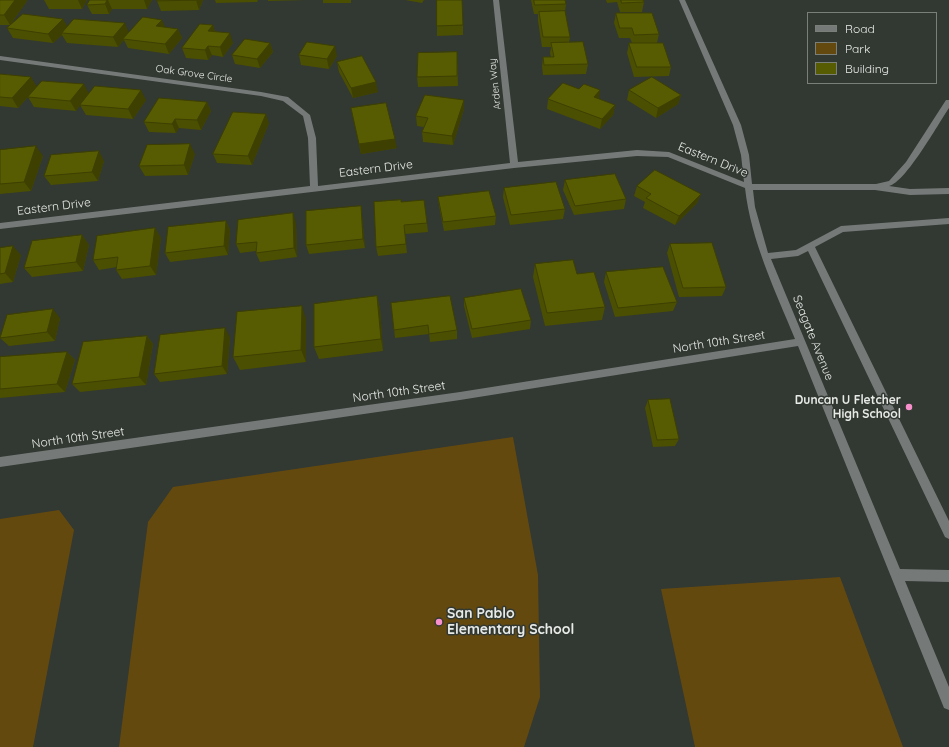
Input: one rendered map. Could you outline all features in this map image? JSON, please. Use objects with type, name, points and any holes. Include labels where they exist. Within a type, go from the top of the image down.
[{"type":"street","name":"Arden Way","points":[[496,0],[514,165]]},
{"type":"street","name":"Seagate Avenue","points":[[682,0],[737,126],[745,155],[751,207],[761,245],[949,703]]},
{"type":"street","name":"Oak Grove Circle","points":[[0,58],[262,94],[285,100],[306,115],[312,138],[314,189]]},
{"type":"street","points":[[875,187],[892,183],[900,175],[909,164],[949,102]]},
{"type":"street","name":"Eastern Drive","points":[[0,226],[514,165],[637,153],[669,155],[749,187]]},
{"type":"street","points":[[749,187],[875,187],[910,192],[949,191]]},
{"type":"street","points":[[766,256],[798,253],[841,229],[949,221]]},
{"type":"street","points":[[810,246],[949,533]]},
{"type":"street","name":"North 10th Street","points":[[0,462],[460,396],[801,342]]},
{"type":"street","points":[[896,575],[949,576]]},
{"type":"green space","points":[[513,437],[538,575],[540,697],[524,747],[119,747],[148,522],[173,487]]},
{"type":"green space","points":[[59,510],[74,530],[33,747],[0,747],[0,519]]},
{"type":"green space","points":[[840,577],[903,747],[695,747],[661,589]]},
{"type":"building","points":[[0,0],[15,0],[4,15],[0,15]]},
{"type":"building","points":[[90,0],[107,0],[105,4],[87,5]]},
{"type":"building","points":[[158,0],[196,0],[157,1]]},
{"type":"building","points":[[437,0],[462,0],[463,25],[437,26]]},
{"type":"building","points":[[534,0],[565,0],[566,4],[535,5]]},
{"type":"building","points":[[621,0],[643,0],[644,2],[622,3]]},
{"type":"building","points":[[565,11],[570,37],[543,37],[539,12]]},
{"type":"building","points":[[616,13],[652,13],[659,34],[634,35],[632,28],[620,28]]},
{"type":"building","points":[[23,14],[63,19],[48,34],[7,28]]},
{"type":"building","points":[[143,17],[162,20],[156,26],[178,29],[165,44],[123,39]]},
{"type":"building","points":[[74,19],[125,23],[113,37],[62,33]]},
{"type":"building","points":[[200,24],[213,25],[208,31],[230,33],[220,47],[208,46],[205,50],[182,48]]},
{"type":"building","points":[[245,39],[270,43],[257,59],[232,55]]},
{"type":"building","points":[[307,42],[335,46],[327,59],[299,55]]},
{"type":"building","points":[[583,42],[588,64],[544,65],[543,57],[554,57],[551,43]]},
{"type":"building","points":[[629,43],[663,43],[671,67],[637,67]]},
{"type":"building","points":[[457,52],[457,76],[417,77],[418,53]]},
{"type":"building","points":[[362,56],[376,82],[351,88],[337,62]]},
{"type":"building","points":[[0,74],[31,77],[12,98],[0,97]]},
{"type":"building","points":[[652,77],[681,95],[658,108],[629,90]]},
{"type":"building","points":[[42,81],[84,84],[70,101],[28,97]]},
{"type":"building","points":[[563,83],[579,89],[584,84],[600,90],[594,97],[615,105],[602,119],[548,99]]},
{"type":"building","points":[[95,86],[141,90],[128,109],[80,105]]},
{"type":"building","points":[[425,95],[464,100],[452,136],[422,132],[428,118],[416,116]]},
{"type":"building","points":[[159,98],[207,102],[197,120],[175,119],[172,124],[144,122]]},
{"type":"building","points":[[386,103],[395,139],[359,144],[351,108]]},
{"type":"building","points":[[233,112],[266,114],[248,156],[213,154]]},
{"type":"building","points":[[190,144],[184,165],[139,166],[147,145]]},
{"type":"building","points":[[36,146],[24,182],[0,184],[0,150]]},
{"type":"building","points":[[99,151],[92,172],[44,176],[51,155]]},
{"type":"building","points":[[655,170],[701,194],[679,216],[646,198],[651,194],[637,186]]},
{"type":"building","points":[[615,174],[626,199],[575,206],[565,180]]},
{"type":"building","points":[[556,182],[565,209],[511,215],[504,188]]},
{"type":"building","points":[[489,191],[496,216],[443,222],[438,197]]},
{"type":"building","points":[[401,200],[401,202],[424,200],[427,223],[404,225],[406,244],[376,247],[374,202]]},
{"type":"building","points":[[361,206],[363,239],[306,245],[306,211]]},
{"type":"building","points":[[293,213],[294,248],[256,253],[257,242],[236,244],[238,220]]},
{"type":"building","points":[[226,221],[224,246],[165,253],[168,227]]},
{"type":"building","points":[[155,228],[150,266],[116,270],[118,257],[93,260],[97,236]]},
{"type":"building","points":[[82,235],[76,262],[24,268],[32,241]]},
{"type":"building","points":[[712,243],[726,287],[683,288],[670,244]]},
{"type":"building","points":[[13,246],[5,273],[0,274],[0,248]]},
{"type":"building","points":[[573,260],[577,274],[594,272],[605,307],[547,313],[535,264]]},
{"type":"building","points":[[663,267],[677,302],[618,308],[606,272]]},
{"type":"building","points":[[521,289],[531,320],[472,329],[464,298]]},
{"type":"building","points":[[377,296],[381,339],[314,347],[314,304]]},
{"type":"building","points":[[450,296],[457,330],[429,334],[428,325],[394,330],[391,303]]},
{"type":"building","points":[[302,306],[301,350],[233,357],[237,312]]},
{"type":"building","points":[[53,309],[47,332],[0,338],[7,315]]},
{"type":"building","points":[[225,328],[222,366],[154,374],[160,335]]},
{"type":"building","points":[[147,336],[139,377],[72,384],[83,342]]},
{"type":"building","points":[[67,352],[57,384],[0,389],[0,357]]},
{"type":"building","points":[[670,399],[679,439],[657,440],[648,400]]},
{"type":"place","name":"Duncan U Fletcher High School","points":[[909,407]]},
{"type":"place","name":"San Pablo Elementary School","points":[[439,622]]}]
